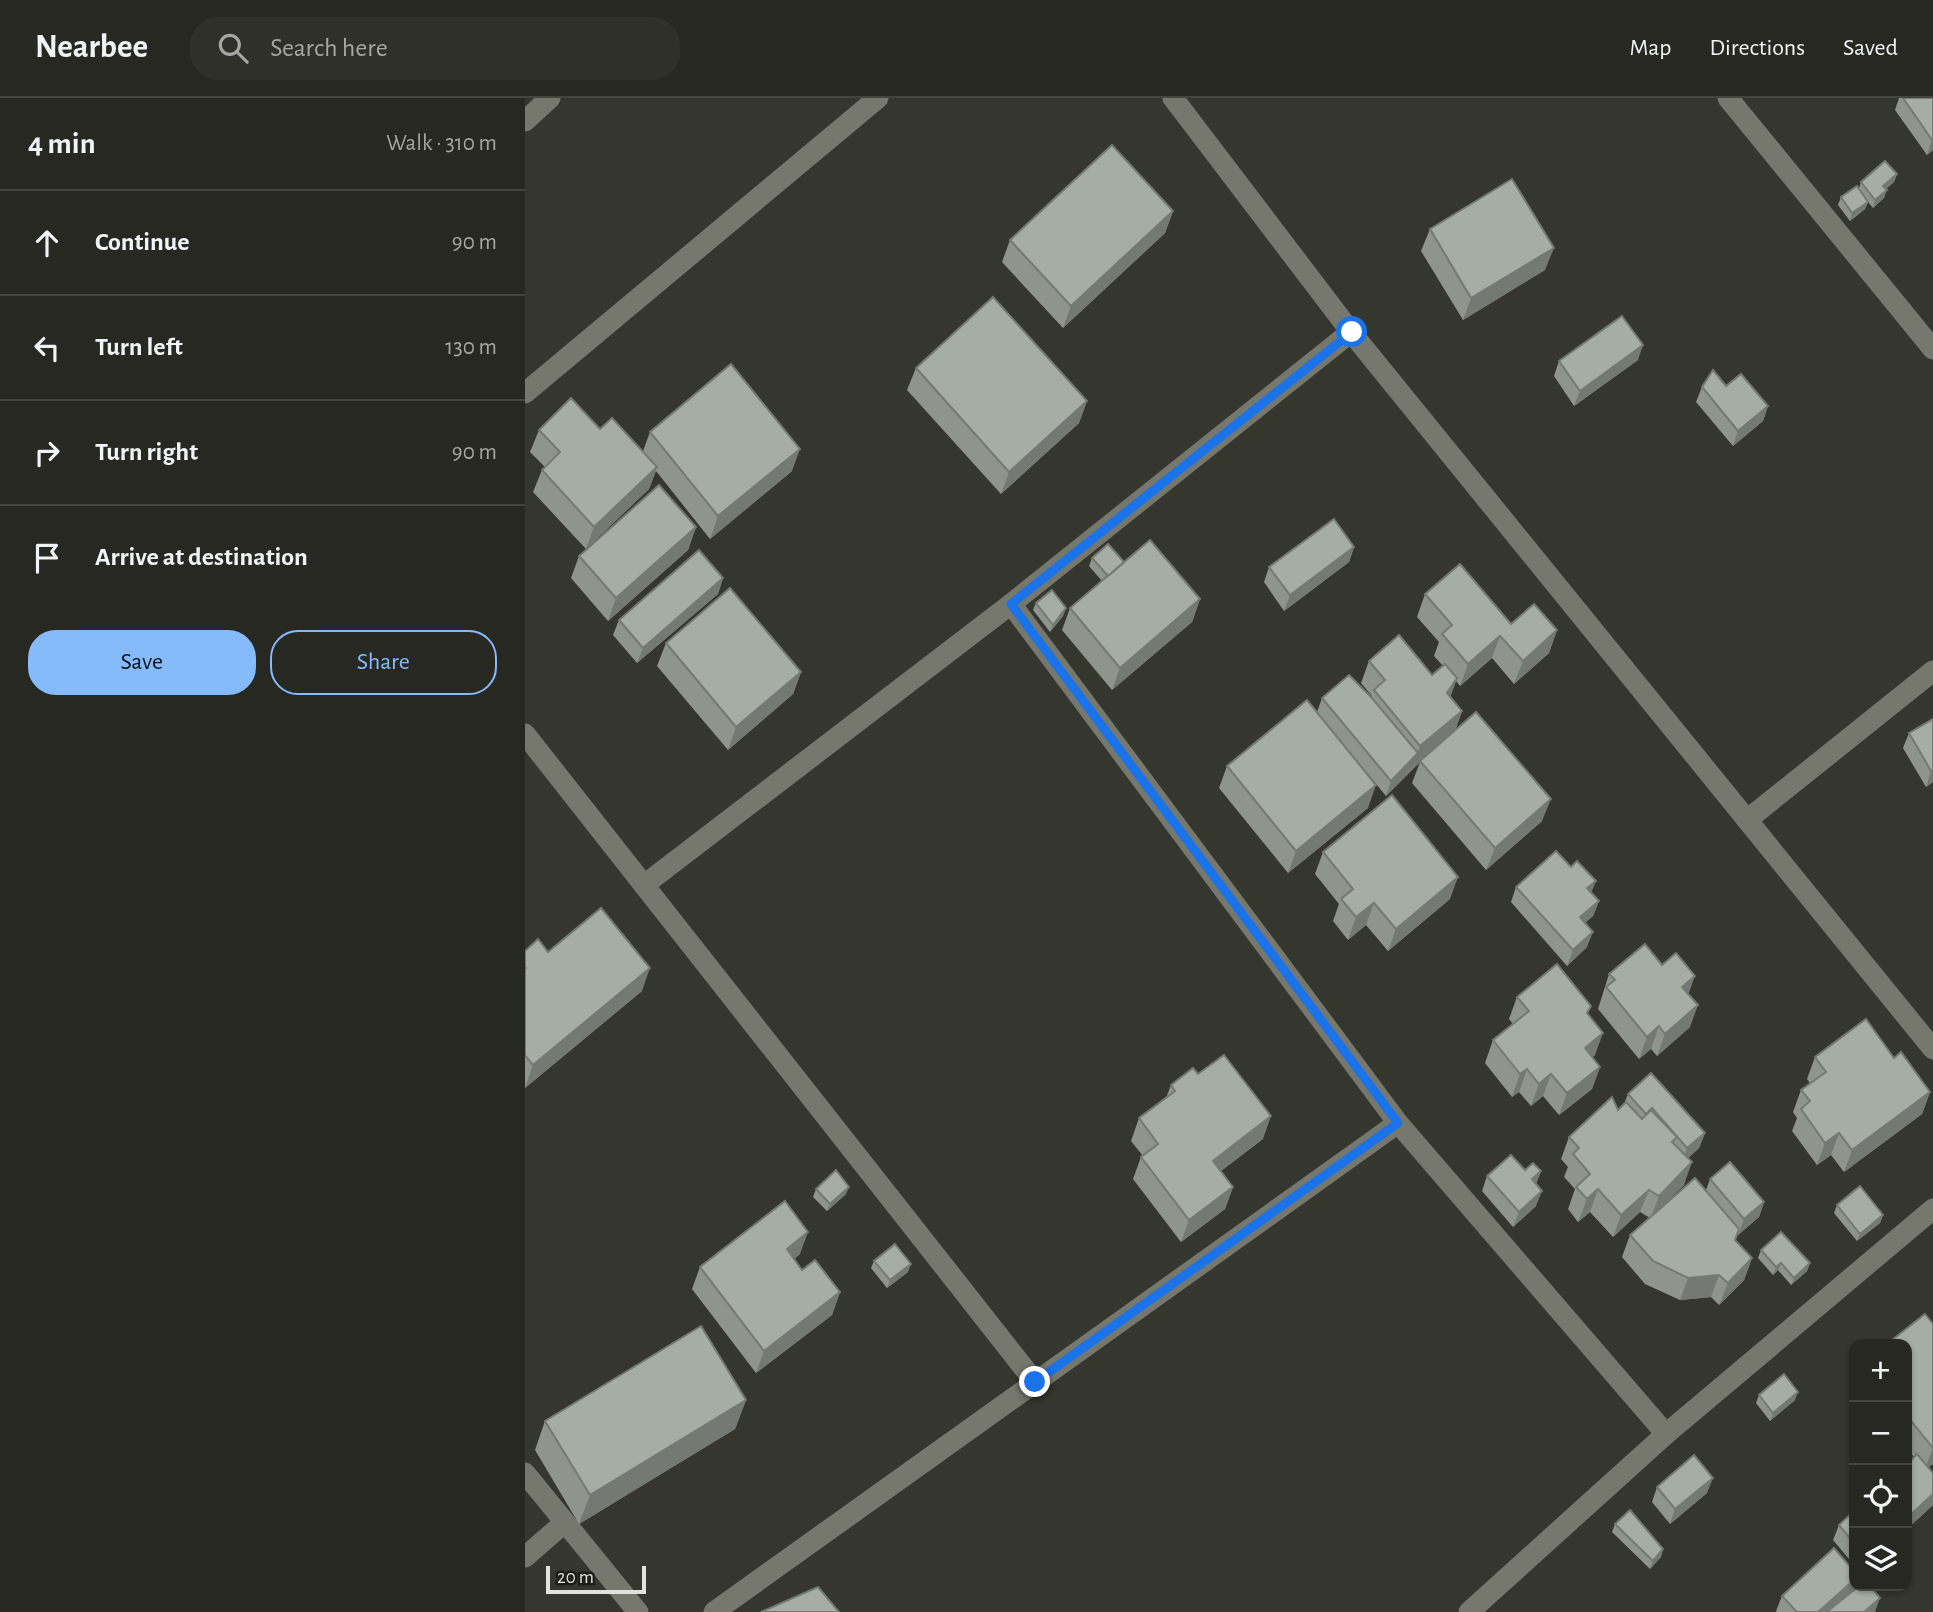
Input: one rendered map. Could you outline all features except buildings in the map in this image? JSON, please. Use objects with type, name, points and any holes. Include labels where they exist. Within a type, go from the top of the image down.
[{"type":"street","points":[[525,121],[550,98]]},
{"type":"street","points":[[525,393],[878,98]]},
{"type":"street","points":[[1173,98],[1352,332],[1933,1049]]},
{"type":"street","points":[[1755,98],[1731,102],[1933,349]]},
{"type":"street","points":[[644,885],[1011,604],[1352,332]]},
{"type":"street","points":[[1011,604],[1398,1123],[1666,1434]]},
{"type":"street","points":[[1747,820],[1933,671]]},
{"type":"street","points":[[525,734],[1035,1382]]},
{"type":"street","points":[[714,1612],[1398,1123]]},
{"type":"street","points":[[1469,1612],[1666,1434],[1933,1209]]},
{"type":"street","points":[[525,1473],[638,1612]]},
{"type":"street","points":[[525,1557],[564,1523]]},
{"type":"route","points":[[1035,1382],[1398,1123],[1011,604],[1352,332]]}]
